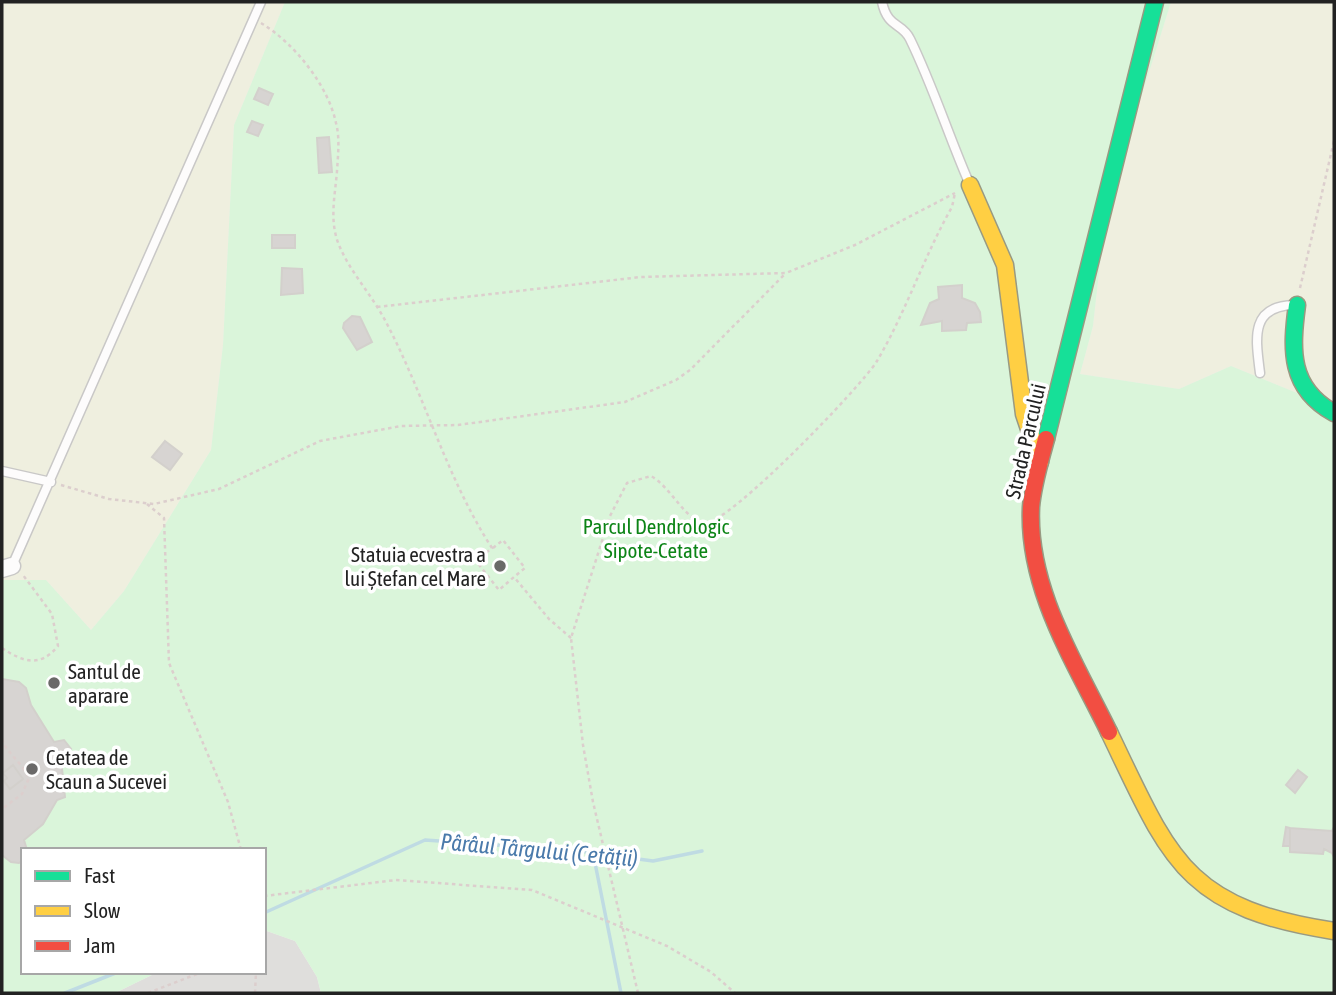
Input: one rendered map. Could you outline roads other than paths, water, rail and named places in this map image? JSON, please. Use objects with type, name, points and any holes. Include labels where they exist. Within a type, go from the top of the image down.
[{"type":"main road","name":"Strada Parcului","points":[[1155,2],[1040,461],[1030,513],[1036,564],[1072,656],[1150,815],[1187,870],[1218,897],[1274,918],[1334,931]]},
{"type":"main road","points":[[962,189],[1005,264],[1021,412],[1029,439],[1040,461]]},
{"type":"main road","points":[[1297,304],[1296,353],[1303,391],[1334,413]]},
{"type":"lane","points":[[7,567],[51,482],[261,2]]},
{"type":"lane","points":[[882,2],[889,22],[908,34],[953,135],[962,189]]},
{"type":"lane","points":[[1260,373],[1257,335],[1259,321],[1267,312],[1283,305],[1297,304]]},
{"type":"lane","points":[[2,471],[51,482]]},
{"type":"waterway","name":"Pârâul Târgului (Cetății)","points":[[266,912],[425,840],[579,851],[653,861],[702,851]]},
{"type":"waterway","points":[[593,853],[621,993]]},
{"type":"waterway","name":"Pârâul Târgului (Cetății)","points":[[65,993],[113,974]]},
{"type":"place","name":"Statuia ecvestra a lui Ștefan cel Mare","points":[[500,566]]},
{"type":"place","name":"Santul de aparare","points":[[54,683]]},
{"type":"place","name":"Cetatea de Scaun a Sucevei","points":[[32,769]]},
{"type":"park label","name":"Parcul Dendrologic Sipote-Cetate","points":[[656,538]]}]
